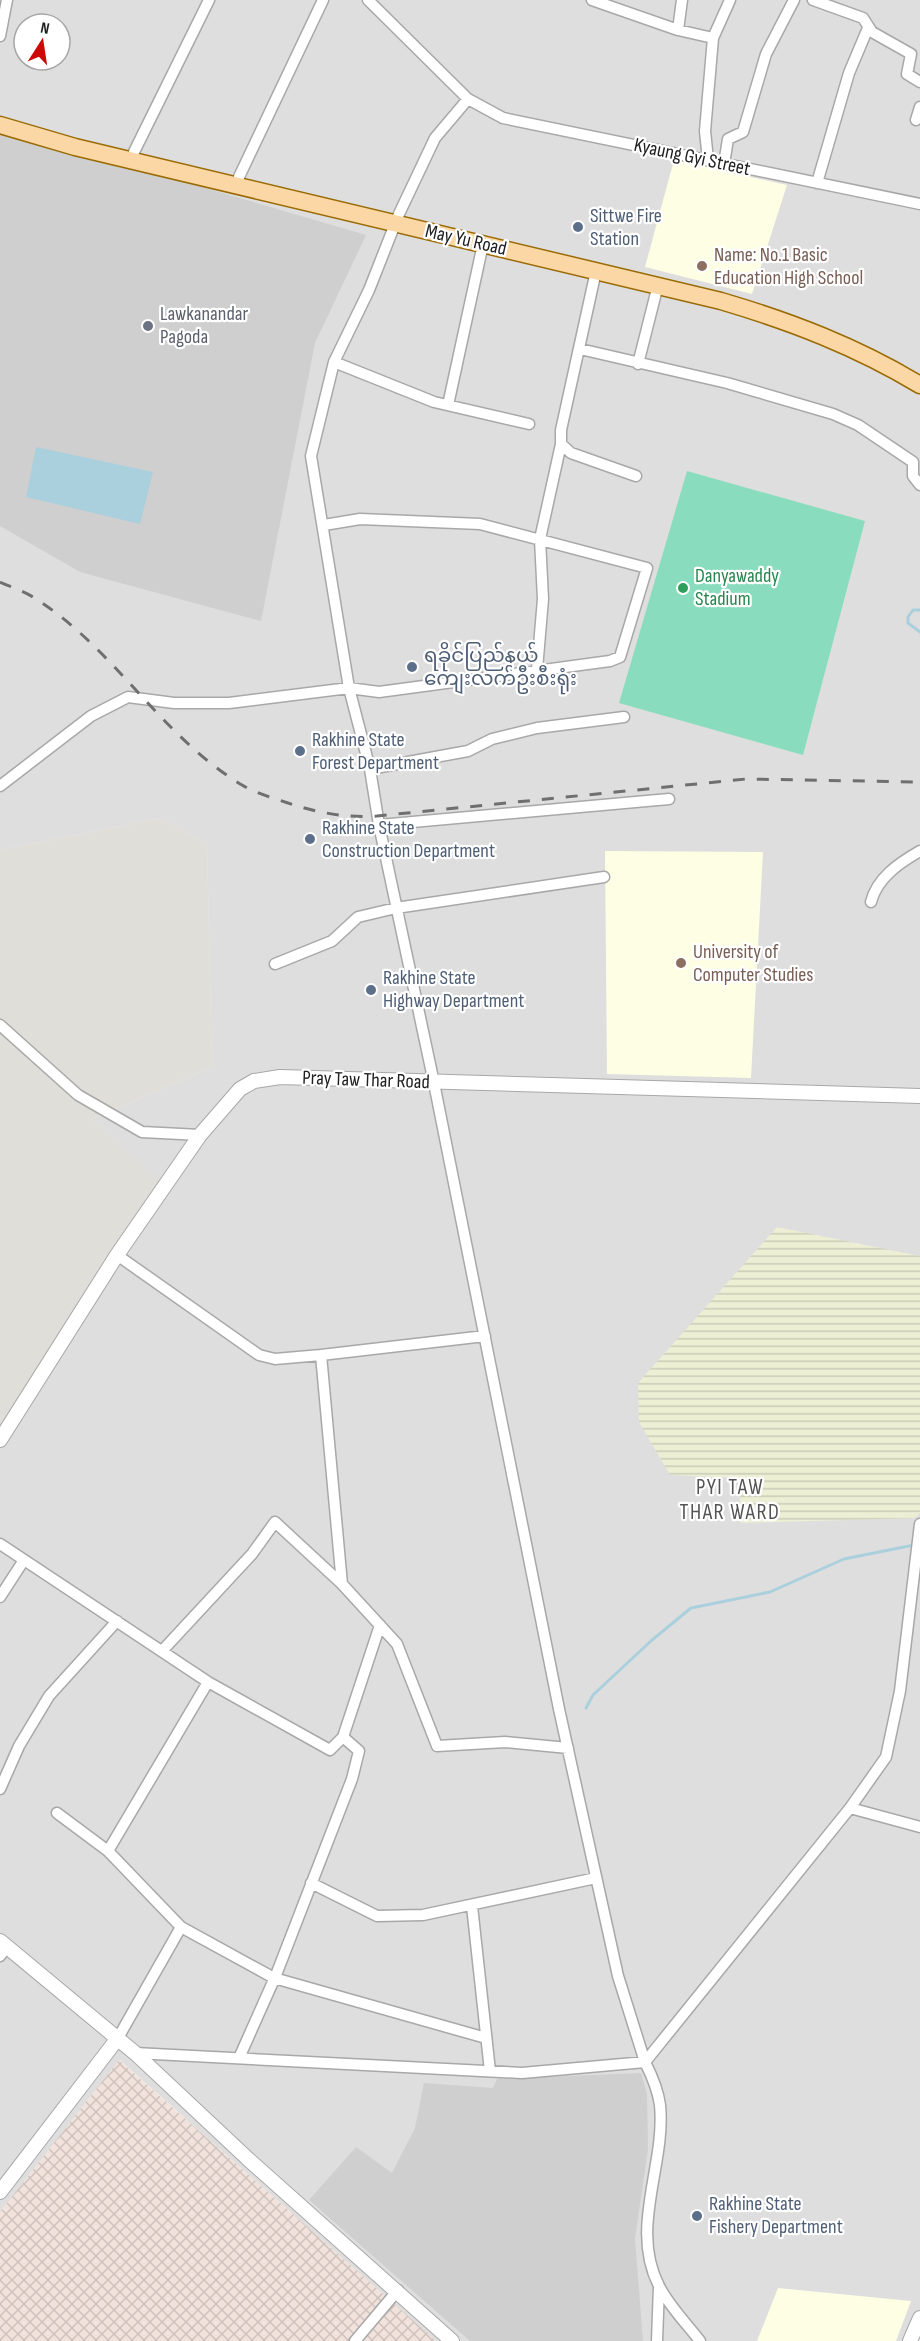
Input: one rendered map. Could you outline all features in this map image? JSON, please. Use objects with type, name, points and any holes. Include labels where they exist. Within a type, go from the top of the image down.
[{"type":"main road","name":"May Yu Road","points":[[0,116],[239,177],[483,244],[721,301],[824,334],[879,360],[920,385]]},
{"type":"main road","name":"May Yu Road","points":[[0,125],[75,147],[724,291],[829,325],[884,351],[920,373]]},
{"type":"street","points":[[0,36],[7,0]]},
{"type":"street","points":[[134,152],[208,0]]},
{"type":"street","points":[[239,177],[323,0]]},
{"type":"street","name":"Kyaung Gyi Street","points":[[368,0],[468,99],[502,118],[920,204]]},
{"type":"street","points":[[592,0],[616,4],[678,30],[713,38]]},
{"type":"street","points":[[678,30],[682,0]]},
{"type":"street","points":[[708,160],[705,131],[713,38],[730,0]]},
{"type":"street","points":[[724,164],[728,139],[743,132],[766,54],[794,0]]},
{"type":"street","points":[[813,0],[831,2],[868,21],[868,28],[849,73],[817,183]]},
{"type":"street","points":[[868,28],[910,54],[907,74],[920,82]]},
{"type":"street","points":[[468,99],[435,138],[397,219],[369,290],[334,362],[311,456],[349,688],[370,769],[379,825],[434,1083],[568,1748],[618,1976],[645,2062],[653,2078],[660,2106],[647,2227],[648,2252],[659,2286],[700,2341]]},
{"type":"street","points":[[916,120],[920,107]]},
{"type":"street","points":[[448,405],[483,244]]},
{"type":"street","points":[[537,669],[543,599],[540,539],[596,271]]},
{"type":"street","points":[[638,364],[658,285]]},
{"type":"street","points":[[580,349],[727,384],[833,414],[858,425],[913,462],[913,476],[920,485]]},
{"type":"street","points":[[334,362],[448,405],[529,424]]},
{"type":"street","points":[[561,444],[571,453],[636,476]]},
{"type":"street","points":[[0,786],[90,716],[128,697],[174,703],[229,703],[349,688],[379,692],[610,661],[620,657],[647,568],[480,524],[360,519],[324,525]]},
{"type":"street","points":[[370,769],[468,751],[492,739],[537,728],[624,717]]},
{"type":"street","points":[[379,825],[669,799]]},
{"type":"street","points":[[871,902],[874,889],[900,862],[920,851]]},
{"type":"street","points":[[274,964],[332,941],[358,916],[396,908],[604,877]]},
{"type":"street","points":[[0,1025],[78,1095],[142,1132],[200,1135]]},
{"type":"street","name":"Pray Taw Thar Road","points":[[0,1440],[117,1255],[200,1135],[235,1092],[254,1081],[267,1078],[920,1096]]},
{"type":"street","points":[[117,1255],[259,1355],[275,1359],[484,1336]]},
{"type":"street","points":[[321,1355],[342,1584]]},
{"type":"street","points":[[162,1651],[252,1554],[275,1522],[342,1584],[397,1644],[437,1746],[505,1742],[568,1748]]},
{"type":"street","points":[[135,2053],[522,2073],[645,2062],[850,1808],[886,1757],[900,1691],[920,1524]]},
{"type":"street","points":[[0,1544],[208,1682],[330,1750],[343,1737],[380,1625]]},
{"type":"street","points":[[0,1597],[24,1560]]},
{"type":"street","points":[[0,1789],[19,1746],[49,1696],[117,1621]]},
{"type":"street","points":[[108,1851],[208,1682]]},
{"type":"street","points":[[239,2058],[274,1978],[352,1779],[359,1751],[343,1737]]},
{"type":"street","points":[[850,1808],[920,1827]]},
{"type":"street","points":[[57,1813],[108,1851],[182,1927],[274,1978],[486,2038]]},
{"type":"street","points":[[311,1883],[377,1916],[423,1915],[596,1878]]},
{"type":"street","points":[[472,1906],[490,2071]]},
{"type":"street","points":[[0,2192],[118,2038],[182,1927]]},
{"type":"street","points":[[2,1948],[118,2038],[248,2159],[398,2290],[452,2341]]},
{"type":"street","points":[[657,2341],[659,2286]]},
{"type":"street","points":[[355,2341],[398,2290]]},
{"type":"street","points":[[910,2341],[920,2318]]},
{"type":"shaded area","points":[[0,0],[920,0],[920,2336],[918,2341],[435,2341],[120,2060],[0,2212],[0,1426],[156,1181],[92,1119],[212,1067],[207,845],[161,818],[0,850]]},
{"type":"shaded area","points":[[0,128],[366,235],[315,343],[261,621],[80,572],[0,526]]},
{"type":"shaded area","points":[[674,160],[787,185],[752,294],[645,267]]},
{"type":"shaded area","points":[[161,818],[207,845],[212,1067],[92,1119],[157,1181],[0,1426],[0,850]]},
{"type":"shaded area","name":"University of Computer Studies","points":[[605,851],[763,852],[751,1078],[607,1074]]},
{"type":"shaded area","points":[[777,1227],[920,1256],[920,1513],[915,1518],[741,1523],[739,1478],[670,1475],[639,1422],[638,1383]]},
{"type":"shaded area","points":[[119,2060],[436,2341],[0,2341],[0,2212]]},
{"type":"shaded area","points":[[641,2073],[647,2094],[648,2149],[635,2239],[643,2341],[470,2341],[309,2200],[356,2147],[392,2173],[415,2128],[424,2083],[493,2088],[497,2079]]},
{"type":"shaded area","points":[[778,2288],[911,2301],[896,2341],[757,2341]]},
{"type":"green space","points":[[687,471],[865,521],[803,755],[619,703]]},
{"type":"water","points":[[36,447],[153,472],[140,524],[26,497]]},
{"type":"waterway","points":[[920,610],[913,610],[908,617],[908,623],[920,632]]},
{"type":"waterway","points":[[586,1708],[593,1695],[652,1640],[691,1608],[770,1592],[844,1559],[914,1545]]},
{"type":"railway","points":[[0,582],[33,597],[62,617],[186,742],[213,765],[253,790],[299,807],[321,812],[377,816],[746,779],[920,782]]},
{"type":"place","name":"Sittwe Fire Station","points":[[578,227]]},
{"type":"place","name":"Name: No.1 Basic Education High School","points":[[702,266]]},
{"type":"place","name":"Lawkanandar Pagoda","points":[[148,326]]},
{"type":"place","name":"Danyawaddy Stadium","points":[[683,588]]},
{"type":"place","name":"ရခိုင်ပြည်နယ် ကျေးလက်ဦးစီးရုံး","points":[[412,667]]},
{"type":"place","name":"Rakhine State Forest Department","points":[[300,751]]},
{"type":"place","name":"Rakhine State Construction Department","points":[[310,839]]},
{"type":"place","name":"University of Computer Studies","points":[[681,963]]},
{"type":"place","name":"Rakhine State Highway Department","points":[[371,990]]},
{"type":"place","name":"Rakhine State Fishery Department","points":[[697,2216]]},
{"type":"district","name":"PYI TAW THAR WARD","points":[[730,1500]]}]
